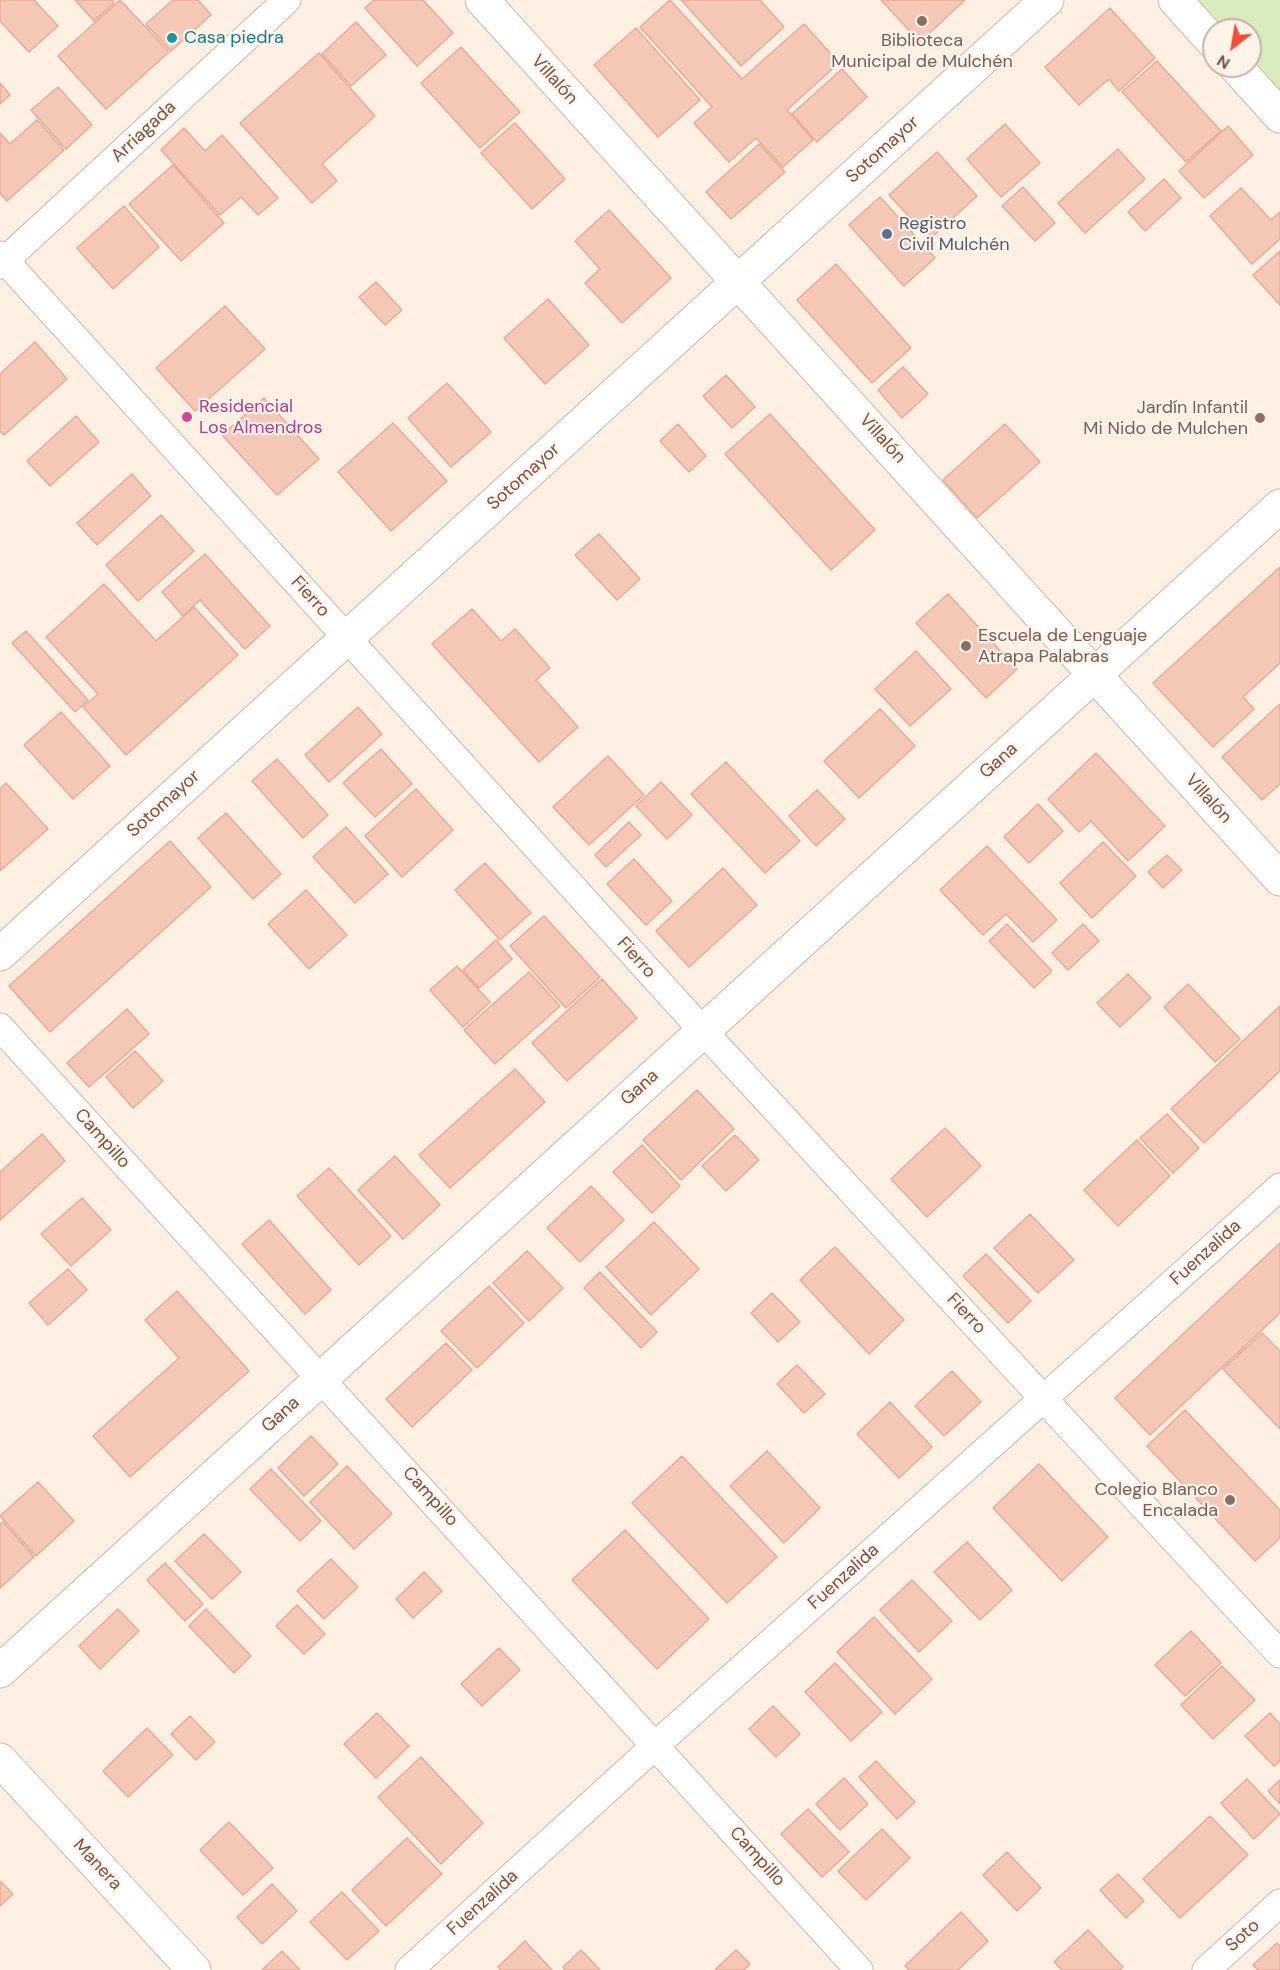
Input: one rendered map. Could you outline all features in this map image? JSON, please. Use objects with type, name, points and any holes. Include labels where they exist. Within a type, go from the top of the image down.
[{"type":"street","name":"Arriagada","points":[[2,260],[287,0]]},
{"type":"street","name":"Villalón","points":[[482,0],[1280,879]]},
{"type":"street","name":"Sotomayor","points":[[0,954],[1047,0]]},
{"type":"street","points":[[1175,0],[1202,30]]},
{"type":"street","points":[[1246,78],[1280,116]]},
{"type":"street","name":"Fierro","points":[[2,260],[703,1031],[1280,1654]]},
{"type":"street","name":"Gana","points":[[0,1671],[1280,506]]},
{"type":"street","name":"Campillo","points":[[0,1027],[859,1970]]},
{"type":"street","name":"Fuenzalida","points":[[409,1970],[656,1745],[1280,1187]]},
{"type":"street","name":"Manera","points":[[0,1760],[194,1970]]},
{"type":"street","name":"Soto","points":[[1206,1970],[1280,1903]]},
{"type":"green space","points":[[1198,0],[1280,0],[1280,90],[1262,70],[1262,18],[1214,18]]},
{"type":"building","points":[[0,0],[34,0],[58,26],[29,52],[0,21]]},
{"type":"building","points":[[75,0],[112,0],[114,3],[94,21]]},
{"type":"building","points":[[120,0],[169,52],[106,109],[58,56]]},
{"type":"building","name":"Casa piedra","points":[[173,0],[198,0],[211,15],[171,51],[146,24]]},
{"type":"building","points":[[374,0],[423,0],[453,33],[417,66],[365,8]]},
{"type":"building","points":[[670,0],[742,79],[804,24],[839,63],[787,110],[813,140],[783,167],[756,138],[729,162],[694,123],[712,107],[640,27]]},
{"type":"building","points":[[681,0],[760,0],[784,27],[741,66]]},
{"type":"building","name":"Biblioteca Municipal de Mulchén","points":[[881,0],[965,0],[920,42]]},
{"type":"building","points":[[1110,8],[1155,58],[1119,91],[1109,79],[1079,105],[1045,67]]},
{"type":"building","points":[[356,22],[386,55],[351,86],[322,54]]},
{"type":"building","points":[[636,28],[700,100],[658,137],[594,65]]},
{"type":"building","points":[[461,47],[520,112],[480,148],[421,83]]},
{"type":"building","points":[[319,53],[375,116],[322,164],[337,181],[312,203],[240,123]]},
{"type":"building","points":[[1157,61],[1221,131],[1186,162],[1122,92]]},
{"type":"building","points":[[842,69],[867,97],[817,142],[792,114]]},
{"type":"building","points":[[0,83],[10,95],[0,104]]},
{"type":"building","points":[[58,87],[92,125],[66,149],[31,110]]},
{"type":"building","points":[[37,120],[64,150],[7,201],[0,193],[0,133],[10,144]]},
{"type":"building","points":[[515,123],[565,179],[532,209],[481,153]]},
{"type":"building","points":[[1005,124],[1040,163],[1001,197],[967,159]]},
{"type":"building","points":[[1228,126],[1253,155],[1204,198],[1179,171]]},
{"type":"building","points":[[184,128],[205,151],[222,135],[278,198],[258,215],[241,197],[220,215],[161,150]]},
{"type":"building","points":[[759,144],[785,172],[731,219],[706,192]]},
{"type":"building","points":[[1118,149],[1145,179],[1085,233],[1058,203]]},
{"type":"building","points":[[937,152],[977,196],[930,239],[889,195]]},
{"type":"building","points":[[173,165],[224,223],[181,261],[129,204]]},
{"type":"building","points":[[1164,179],[1181,198],[1145,231],[1128,212]]},
{"type":"building","points":[[1023,187],[1055,223],[1035,241],[1002,206]]},
{"type":"building","points":[[1241,188],[1271,220],[1280,212],[1280,239],[1252,264],[1210,216]]},
{"type":"building","points":[[880,197],[935,258],[904,286],[849,225]]},
{"type":"building","points":[[124,206],[159,247],[113,289],[77,248]]},
{"type":"building","points":[[609,210],[671,278],[622,323],[585,283],[600,269],[575,241]]},
{"type":"building","points":[[1280,251],[1280,305],[1253,275]]},
{"type":"building","points":[[836,264],[911,348],[872,383],[797,300]]},
{"type":"building","points":[[376,282],[402,310],[385,325],[359,297]]},
{"type":"building","points":[[548,299],[589,345],[545,384],[504,338]]},
{"type":"building","points":[[225,306],[265,349],[195,411],[156,368]]},
{"type":"building","points":[[35,342],[67,379],[4,435],[0,431],[0,374]]},
{"type":"building","points":[[903,367],[928,394],[902,418],[878,390]]},
{"type":"building","points":[[726,375],[755,407],[732,428],[703,396]]},
{"type":"building","points":[[447,383],[491,432],[451,467],[408,418]]},
{"type":"building","points":[[264,398],[319,459],[277,495],[222,435]]},
{"type":"building","points":[[770,414],[875,530],[831,570],[725,454]]},
{"type":"building","points":[[76,416],[99,442],[50,486],[27,461]]},
{"type":"building","points":[[393,423],[447,481],[391,531],[338,472]]},
{"type":"building","points":[[678,424],[706,456],[689,472],[660,441]]},
{"type":"building","points":[[1005,424],[1040,462],[977,518],[943,480]]},
{"type":"building","points":[[132,474],[151,496],[97,545],[77,523]]},
{"type":"building","points":[[161,515],[194,551],[138,601],[106,565]]},
{"type":"building","points":[[599,534],[640,579],[617,600],[575,555]]},
{"type":"building","points":[[205,554],[270,626],[245,649],[200,600],[183,616],[162,592]]},
{"type":"building","points":[[1280,567],[1280,663],[1243,697],[1254,709],[1213,747],[1153,683]]},
{"type":"building","points":[[104,584],[156,641],[194,607],[238,655],[126,755],[83,707],[98,694],[46,637]]},
{"type":"building","name":"Escuela de Lenguaje Atrapa Palabras","points":[[948,594],[1017,669],[986,698],[916,623]]},
{"type":"building","points":[[472,609],[501,641],[515,629],[550,668],[536,680],[578,727],[539,762],[432,644]]},
{"type":"building","points":[[26,631],[88,700],[75,712],[12,643]]},
{"type":"building","points":[[916,651],[951,689],[910,726],[875,689]]},
{"type":"building","points":[[1280,704],[1280,784],[1262,800],[1222,757]]},
{"type":"building","points":[[358,707],[382,734],[329,782],[305,755]]},
{"type":"building","points":[[880,709],[915,746],[859,798],[824,761]]},
{"type":"building","points":[[61,712],[110,766],[73,799],[24,745]]},
{"type":"building","points":[[381,749],[412,784],[375,817],[343,783]]},
{"type":"building","points":[[1096,753],[1165,826],[1128,861],[1091,821],[1079,832],[1048,799]]},
{"type":"building","points":[[608,756],[644,795],[589,845],[553,807]]},
{"type":"building","points":[[277,759],[328,815],[303,838],[252,781]]},
{"type":"building","points":[[726,762],[800,841],[765,873],[691,794]]},
{"type":"building","points":[[661,782],[692,815],[667,839],[636,806]]},
{"type":"building","points":[[6,783],[48,829],[0,871],[0,789]]},
{"type":"building","points":[[416,789],[453,830],[402,877],[365,836]]},
{"type":"building","points":[[817,790],[845,819],[816,846],[789,816]]},
{"type":"building","points":[[1038,804],[1063,831],[1029,863],[1004,837]]},
{"type":"building","points":[[226,813],[281,874],[253,899],[198,838]]},
{"type":"building","points":[[629,822],[641,835],[606,867],[595,855]]},
{"type":"building","points":[[346,827],[388,874],[355,903],[313,857]]},
{"type":"building","points":[[170,841],[211,887],[50,1032],[9,986]]},
{"type":"building","points":[[1103,842],[1136,876],[1092,918],[1060,883]]},
{"type":"building","points":[[987,846],[1057,920],[1033,942],[1006,914],[983,935],[940,890]]},
{"type":"building","points":[[1167,855],[1182,870],[1163,888],[1148,872]]},
{"type":"building","points":[[634,859],[672,901],[646,925],[607,884]]},
{"type":"building","points":[[485,863],[531,913],[500,940],[455,890]]},
{"type":"building","points":[[723,868],[757,905],[689,967],[656,931]]},
{"type":"building","points":[[306,890],[347,935],[309,969],[268,924]]},
{"type":"building","points":[[544,916],[600,977],[566,1008],[510,946]]},
{"type":"building","points":[[1007,924],[1052,971],[1034,988],[989,941]]},
{"type":"building","points":[[1083,924],[1099,941],[1068,970],[1052,953]]},
{"type":"building","points":[[496,940],[512,959],[479,988],[463,970]]},
{"type":"building","points":[[457,966],[490,1002],[463,1027],[430,990]]},
{"type":"building","points":[[529,972],[560,1006],[495,1064],[464,1030]]},
{"type":"building","points":[[1128,974],[1151,998],[1120,1027],[1097,1003]]},
{"type":"building","points":[[602,979],[637,1018],[567,1081],[532,1043]]},
{"type":"building","points":[[1188,984],[1240,1039],[1215,1062],[1164,1007]]},
{"type":"building","points":[[1280,1006],[1280,1071],[1204,1143],[1171,1109]]},
{"type":"building","points":[[127,1009],[149,1034],[89,1087],[67,1063]]},
{"type":"building","points":[[135,1051],[163,1081],[133,1108],[106,1077]]},
{"type":"building","points":[[515,1069],[545,1102],[450,1188],[419,1155]]},
{"type":"building","points":[[697,1090],[734,1129],[681,1180],[643,1140]]},
{"type":"building","points":[[1167,1114],[1199,1148],[1173,1173],[1140,1138]]},
{"type":"building","points":[[945,1128],[981,1166],[927,1217],[891,1179]]},
{"type":"building","points":[[42,1134],[65,1161],[0,1220],[0,1172]]},
{"type":"building","points":[[735,1135],[759,1160],[726,1191],[702,1166]]},
{"type":"building","points":[[1137,1140],[1170,1176],[1118,1226],[1084,1190]]},
{"type":"building","points":[[642,1145],[680,1186],[652,1213],[613,1172]]},
{"type":"building","points":[[395,1156],[440,1205],[403,1239],[358,1190]]},
{"type":"building","points":[[329,1168],[391,1236],[359,1265],[297,1196]]},
{"type":"building","points":[[591,1186],[624,1220],[580,1262],[547,1228]]},
{"type":"building","points":[[82,1198],[111,1230],[71,1266],[41,1234]]},
{"type":"building","points":[[1030,1214],[1074,1260],[1038,1293],[994,1248]]},
{"type":"building","points":[[269,1220],[331,1290],[305,1314],[242,1244]]},
{"type":"building","points":[[654,1222],[699,1269],[651,1315],[606,1267]]},
{"type":"building","points":[[1280,1243],[1280,1313],[1150,1435],[1115,1398]]},
{"type":"building","points":[[835,1247],[904,1320],[869,1354],[800,1280]]},
{"type":"building","points":[[527,1251],[563,1288],[529,1321],[493,1283]]},
{"type":"building","points":[[986,1254],[1031,1301],[1008,1323],[963,1276]]},
{"type":"building","points":[[68,1269],[87,1290],[48,1325],[29,1303]]},
{"type":"building","points":[[600,1272],[657,1332],[641,1348],[584,1288]]},
{"type":"building","points":[[489,1286],[524,1323],[477,1368],[441,1331]]},
{"type":"building","points":[[177,1291],[249,1371],[130,1477],[93,1436],[179,1358],[145,1320]]},
{"type":"building","points":[[772,1293],[800,1322],[778,1342],[751,1313]]},
{"type":"building","points":[[1262,1333],[1280,1351],[1280,1429],[1223,1369]]},
{"type":"building","points":[[446,1343],[472,1370],[412,1427],[386,1399]]},
{"type":"building","points":[[797,1365],[825,1394],[804,1413],[777,1384]]},
{"type":"building","points":[[952,1371],[981,1402],[944,1436],[915,1406]]},
{"type":"building","points":[[890,1402],[932,1447],[899,1478],[857,1434]]},
{"type":"building","points":[[1185,1410],[1280,1510],[1280,1538],[1255,1561],[1147,1446]]},
{"type":"building","points":[[311,1436],[338,1464],[304,1496],[278,1468]]},
{"type":"building","points":[[767,1451],[820,1508],[784,1543],[730,1486]]},
{"type":"building","points":[[682,1456],[777,1557],[727,1603],[632,1503]]},
{"type":"building","points":[[1039,1464],[1108,1537],[1062,1581],[993,1508]]},
{"type":"building","points":[[347,1466],[392,1514],[354,1549],[310,1502]]},
{"type":"building","points":[[271,1469],[321,1521],[300,1541],[250,1489]]},
{"type":"building","points":[[38,1482],[74,1521],[36,1556],[0,1516]]},
{"type":"building","points":[[3,1522],[34,1557],[0,1588],[0,1524]]},
{"type":"building","points":[[625,1530],[709,1619],[657,1669],[572,1580]]},
{"type":"building","points":[[204,1534],[241,1572],[212,1599],[175,1561]]},
{"type":"building","points":[[967,1542],[1012,1590],[980,1620],[934,1572]]},
{"type":"building","points":[[331,1559],[358,1587],[324,1619],[297,1591]]},
{"type":"building","points":[[165,1563],[203,1604],[185,1621],[147,1580]]},
{"type":"building","points":[[424,1572],[442,1591],[413,1618],[396,1599]]},
{"type":"building","points":[[912,1580],[952,1621],[919,1652],[880,1610]]},
{"type":"building","points":[[297,1605],[325,1634],[304,1654],[276,1626]]},
{"type":"building","points":[[118,1609],[139,1631],[100,1669],[79,1646]]},
{"type":"building","points":[[206,1609],[251,1656],[234,1673],[189,1626]]},
{"type":"building","points":[[874,1617],[932,1679],[895,1714],[837,1652]]},
{"type":"building","points":[[1191,1631],[1221,1663],[1185,1696],[1155,1665]]},
{"type":"building","points":[[499,1648],[520,1670],[482,1706],[461,1684]]},
{"type":"building","points":[[835,1663],[882,1712],[851,1741],[805,1692]]},
{"type":"building","points":[[1222,1666],[1255,1700],[1213,1739],[1181,1705]]},
{"type":"building","points":[[773,1706],[800,1734],[776,1757],[749,1729]]},
{"type":"building","points":[[377,1713],[409,1746],[376,1778],[344,1744]]},
{"type":"building","points":[[1270,1713],[1280,1724],[1280,1761],[1274,1766],[1245,1736]]},
{"type":"building","points":[[190,1716],[215,1742],[196,1760],[171,1734]]},
{"type":"building","points":[[147,1728],[173,1755],[128,1797],[103,1771]]},
{"type":"building","points":[[421,1757],[483,1823],[441,1864],[378,1797]]},
{"type":"building","points":[[876,1761],[915,1802],[897,1819],[859,1777]]},
{"type":"building","points":[[844,1778],[868,1804],[840,1830],[816,1804]]},
{"type":"building","points":[[1247,1779],[1280,1814],[1254,1839],[1221,1803]]},
{"type":"building","points":[[1280,1780],[1280,1804],[1268,1791]]},
{"type":"building","points":[[808,1809],[849,1852],[822,1877],[781,1834]]},
{"type":"building","points":[[1210,1816],[1248,1855],[1180,1918],[1143,1879]]},
{"type":"building","points":[[229,1822],[273,1868],[243,1895],[200,1850]]},
{"type":"building","points":[[882,1829],[910,1858],[866,1900],[838,1871]]},
{"type":"building","points":[[407,1838],[442,1874],[386,1926],[352,1890]]},
{"type":"building","points":[[1007,1852],[1041,1888],[1017,1911],[983,1875]]},
{"type":"building","points":[[1118,1874],[1144,1901],[1126,1918],[1100,1890]]},
{"type":"building","points":[[0,1881],[13,1894],[0,1906]]},
{"type":"building","points":[[272,1884],[297,1911],[262,1944],[237,1917]]},
{"type":"building","points":[[342,1892],[379,1931],[347,1960],[310,1922]]},
{"type":"building","points":[[961,1912],[988,1941],[958,1970],[909,1970],[905,1966]]},
{"type":"building","points":[[1088,1930],[1123,1967],[1120,1970],[1062,1970],[1054,1962]]},
{"type":"building","points":[[525,1941],[552,1970],[501,1970],[498,1967]]},
{"type":"building","points":[[1277,1943],[1280,1946],[1280,1970],[1258,1970],[1253,1965]]},
{"type":"building","points":[[581,1950],[600,1970],[565,1970],[563,1967]]},
{"type":"building","points":[[736,1950],[750,1964],[744,1970],[715,1970]]},
{"type":"building","points":[[282,1951],[300,1970],[262,1970]]},
{"type":"place","name":"Biblioteca Municipal de Mulchén","points":[[922,21]]},
{"type":"place","name":"Casa piedra","points":[[172,38]]},
{"type":"place","name":"Registro Civil Mulchén","points":[[887,234]]},
{"type":"place","name":"Residencial Los Almendros","points":[[187,417]]},
{"type":"place","name":"Jardín Infantil Mi Nido de Mulchen","points":[[1260,418]]},
{"type":"place","name":"Escuela de Lenguaje Atrapa Palabras","points":[[966,646]]},
{"type":"place","name":"Colegio Blanco Encalada","points":[[1230,1500]]}]
